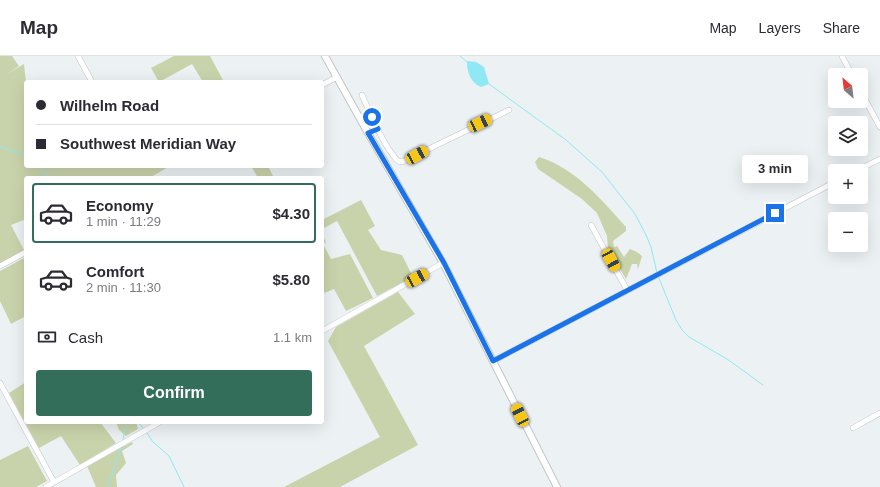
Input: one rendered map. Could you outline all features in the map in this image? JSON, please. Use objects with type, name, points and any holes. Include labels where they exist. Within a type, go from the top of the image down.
[{"type":"main road","points":[[325,56],[444,263],[557,487]]},
{"type":"street","points":[[78,56],[91,80]]},
{"type":"street","points":[[842,56],[848,68]]},
{"type":"street","points":[[324,84],[337,77]]},
{"type":"street","points":[[362,95],[378,129],[395,158],[402,162],[509,110]]},
{"type":"street","points":[[868,105],[880,127]]},
{"type":"street","points":[[368,133],[378,129]]},
{"type":"street","points":[[868,164],[880,158]]},
{"type":"street","points":[[493,361],[828,186]]},
{"type":"street","points":[[591,225],[627,290]]},
{"type":"street","points":[[0,266],[24,253]]},
{"type":"street","points":[[324,330],[444,263]]},
{"type":"street","points":[[0,384],[54,482]]},
{"type":"street","points":[[853,428],[880,413]]},
{"type":"street","points":[[46,487],[156,424]]},
{"type":"green space","points":[[0,56],[12,56],[19,66],[7,74],[24,64],[26,80],[24,80],[24,168],[167,168],[153,176],[24,176],[24,220],[11,225],[24,250],[0,263]]},
{"type":"green space","points":[[174,56],[210,56],[223,80],[202,80],[192,64],[163,80],[158,80],[151,68]]},
{"type":"green space","points":[[539,157],[552,162],[576,177],[607,206],[626,227],[626,231],[613,241],[614,247],[617,246],[624,257],[630,249],[642,256],[638,269],[637,264],[632,264],[626,279],[608,249],[607,236],[597,213],[582,199],[538,169],[535,162]]},
{"type":"green space","points":[[252,168],[269,168],[273,176],[257,176]]},
{"type":"green space","points":[[361,200],[375,226],[368,230],[381,250],[402,255],[413,277],[377,296],[337,221],[324,228],[324,219]]},
{"type":"green space","points":[[324,246],[331,259],[350,254],[373,298],[346,311],[334,289],[324,293]]},
{"type":"green space","points":[[24,258],[24,317],[11,324],[0,301],[0,271]]},
{"type":"green space","points":[[398,292],[415,314],[364,346],[418,445],[340,487],[284,487],[380,437],[328,341],[336,327]]},
{"type":"green space","points":[[24,383],[24,420],[9,393]]},
{"type":"green space","points":[[26,424],[102,424],[116,443],[80,465],[61,436],[39,448]]},
{"type":"green space","points":[[117,424],[137,424],[138,429],[126,436],[119,430]]},
{"type":"green space","points":[[132,442],[133,444],[122,451],[126,463],[116,475],[117,487],[96,487],[87,466]]},
{"type":"green space","points":[[28,446],[47,481],[36,487],[0,487],[0,460]]},
{"type":"water","points":[[467,61],[476,62],[484,67],[489,84],[481,87],[474,82],[469,73]]},
{"type":"waterway","points":[[460,56],[467,62]]},
{"type":"waterway","points":[[489,84],[566,140],[602,172],[635,214],[651,247],[657,273]]},
{"type":"waterway","points":[[0,146],[24,154]]},
{"type":"waterway","points":[[40,168],[46,176]]},
{"type":"waterway","points":[[658,276],[676,320],[682,330],[689,337],[727,359],[763,385]]},
{"type":"waterway","points":[[123,440],[126,424]]},
{"type":"waterway","points":[[140,424],[143,428]]},
{"type":"waterway","points":[[147,433],[153,442],[169,456],[184,487]]},
{"type":"waterway","points":[[107,487],[122,447]]},
{"type":"route","points":[[372,117],[378,129],[368,133],[444,263],[493,361],[775,213]]}]
